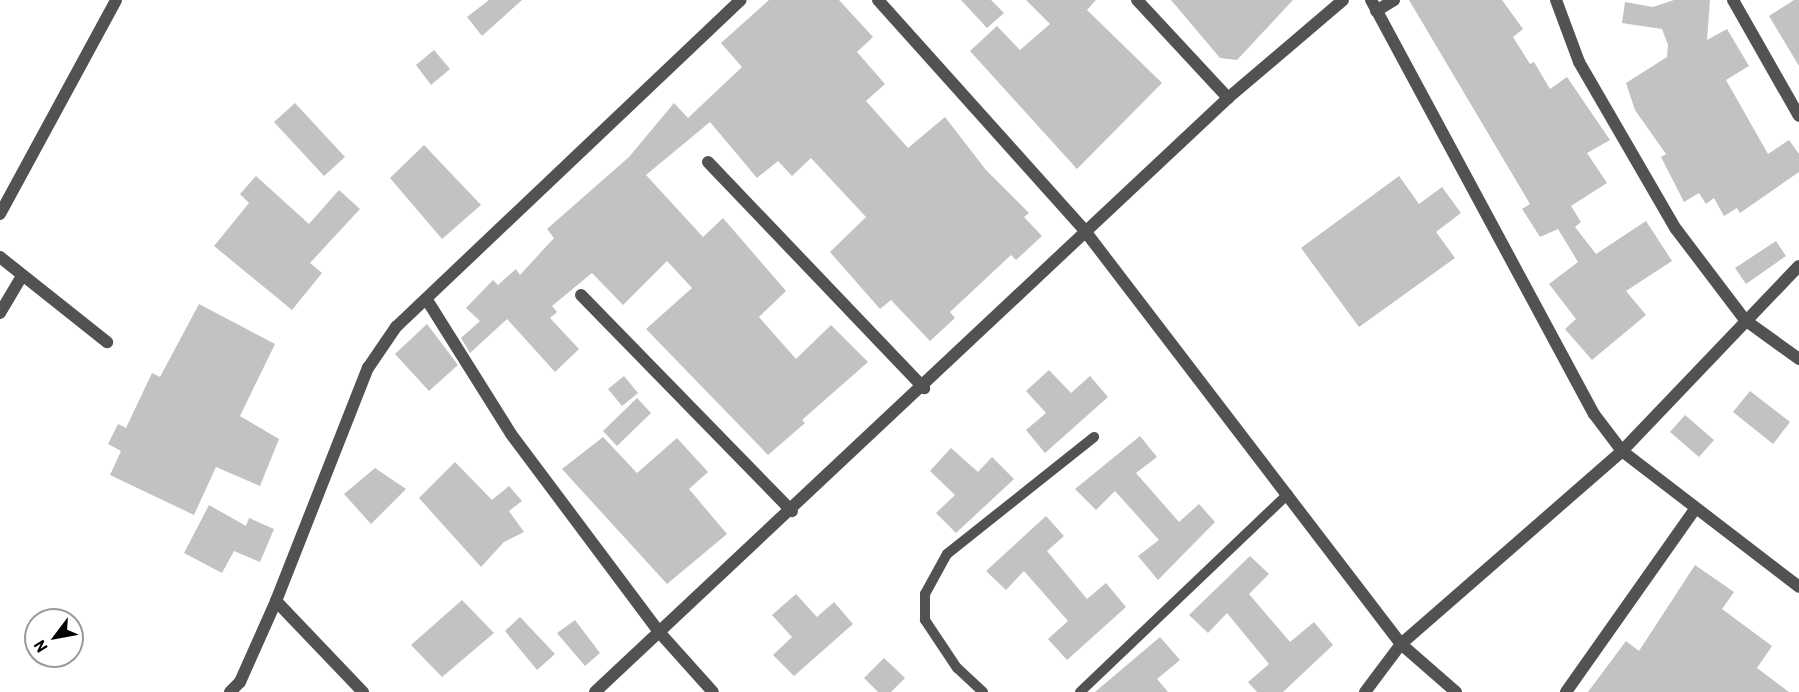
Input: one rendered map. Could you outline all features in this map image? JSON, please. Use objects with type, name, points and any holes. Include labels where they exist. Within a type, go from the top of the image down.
[{"type":"street","points":[[0,214],[116,0]]},
{"type":"street","points":[[230,692],[240,682],[276,601],[368,368],[396,327],[741,0]]},
{"type":"street","points":[[878,0],[1085,231],[1401,644],[1456,692]]},
{"type":"street","points":[[1137,0],[1228,98]]},
{"type":"street","points":[[595,692],[924,388],[1085,231],[1228,98],[1343,0]]},
{"type":"street","points":[[1394,0],[1374,5],[1594,414],[1622,451],[1799,587]]},
{"type":"street","points":[[1556,0],[1579,62],[1676,229],[1745,320],[1799,359]]},
{"type":"street","points":[[1733,0],[1799,116]]},
{"type":"street","points":[[708,162],[924,388]]},
{"type":"street","points":[[0,257],[107,342]]},
{"type":"street","points":[[1365,692],[1401,644],[1622,451],[1799,266]]},
{"type":"street","points":[[0,313],[22,276]]},
{"type":"street","points":[[581,295],[792,511]]},
{"type":"street","points":[[427,300],[511,434],[660,633],[712,692]]},
{"type":"street","points":[[1566,692],[1696,508]]},
{"type":"street","points":[[276,601],[363,692]]},
{"type":"lane","points":[[983,692],[957,668],[925,620],[925,594],[948,554],[1094,437]]},
{"type":"lane","points":[[1080,692],[1288,494]]},
{"type":"building","points":[[489,0],[522,0],[482,36],[467,17]]},
{"type":"building","points":[[769,0],[839,0],[873,37],[857,52],[885,84],[866,101],[908,148],[945,117],[986,170],[1029,213],[1024,217],[1042,236],[1016,260],[1011,255],[950,312],[955,318],[930,341],[891,300],[880,309],[830,252],[866,217],[811,158],[792,176],[778,161],[757,178],[710,122],[646,175],[703,237],[723,218],[786,291],[759,317],[796,359],[831,325],[868,362],[802,420],[805,423],[768,455],[646,329],[692,288],[667,261],[623,305],[592,273],[552,306],[557,312],[550,318],[579,349],[555,372],[507,319],[470,353],[461,338],[480,321],[466,308],[493,280],[498,285],[516,269],[520,275],[554,238],[547,229],[629,157],[674,103],[688,118],[742,67],[721,43]]},
{"type":"building","points":[[961,0],[991,0],[1004,13],[987,28]]},
{"type":"building","points":[[1026,0],[1096,0],[1087,10],[1162,83],[1077,169],[970,51],[997,26],[1020,50],[1050,24]]},
{"type":"building","points":[[1171,0],[1293,0],[1237,60],[1220,58]]},
{"type":"building","points":[[1409,0],[1502,0],[1523,29],[1513,37],[1530,64],[1534,62],[1550,89],[1567,77],[1610,140],[1587,153],[1607,183],[1571,206],[1581,222],[1575,227],[1596,254],[1646,221],[1672,261],[1626,291],[1646,315],[1592,360],[1565,329],[1576,319],[1549,284],[1578,262],[1558,229],[1540,237],[1522,209],[1530,204]]},
{"type":"building","points":[[1674,0],[1710,0],[1707,40],[1727,29],[1749,66],[1726,80],[1768,154],[1789,140],[1799,154],[1799,172],[1740,213],[1737,208],[1724,216],[1714,198],[1706,204],[1699,193],[1684,202],[1661,157],[1666,154],[1635,110],[1626,83],[1667,57],[1668,45],[1662,29],[1622,23],[1625,2],[1653,7]]},
{"type":"building","points":[[1794,0],[1799,0],[1799,66],[1769,16]]},
{"type":"building","points":[[434,50],[450,69],[431,85],[416,65]]},
{"type":"building","points":[[295,103],[345,157],[324,176],[274,122]]},
{"type":"building","points":[[424,145],[481,205],[442,239],[390,178]]},
{"type":"building","points":[[256,176],[309,224],[339,190],[360,209],[310,263],[322,273],[292,310],[214,246],[249,203],[240,194]]},
{"type":"building","points":[[1399,176],[1419,204],[1442,187],[1461,213],[1436,232],[1455,258],[1359,327],[1301,248]]},
{"type":"building","points":[[1776,241],[1786,256],[1746,284],[1735,268]]},
{"type":"building","points":[[199,304],[275,344],[240,416],[279,439],[260,486],[216,467],[194,515],[110,475],[121,451],[108,444],[118,424],[126,428],[152,373],[160,377]]},
{"type":"building","points":[[427,324],[458,365],[429,391],[395,354]]},
{"type":"building","points":[[1049,370],[1071,393],[1090,376],[1108,397],[1045,453],[1026,430],[1046,413],[1026,391]]},
{"type":"building","points":[[624,376],[638,393],[622,406],[608,389]]},
{"type":"building","points":[[1750,391],[1790,422],[1773,444],[1733,412]]},
{"type":"building","points":[[637,398],[651,413],[617,446],[603,431]]},
{"type":"building","points":[[1685,415],[1714,440],[1699,457],[1670,432]]},
{"type":"building","points":[[1140,436],[1157,457],[1136,473],[1179,522],[1199,504],[1215,522],[1158,580],[1138,556],[1159,540],[1115,491],[1096,510],[1075,489]]},
{"type":"building","points":[[603,437],[637,473],[677,438],[708,472],[689,489],[727,534],[667,584],[562,469]]},
{"type":"building","points":[[951,448],[978,472],[992,457],[1014,479],[956,533],[936,513],[955,495],[930,471]]},
{"type":"building","points":[[455,462],[492,500],[509,486],[522,501],[509,511],[524,532],[504,542],[481,567],[419,498]]},
{"type":"building","points":[[375,468],[406,489],[371,524],[344,494]]},
{"type":"building","points":[[209,505],[246,526],[249,518],[274,529],[260,562],[234,551],[222,573],[184,553]]},
{"type":"building","points":[[1046,516],[1064,536],[1047,551],[1087,599],[1106,583],[1126,607],[1067,660],[1048,639],[1068,621],[1024,571],[1006,590],[986,571]]},
{"type":"building","points":[[1250,556],[1269,574],[1249,594],[1290,642],[1314,622],[1333,645],[1283,692],[1257,692],[1248,682],[1269,664],[1227,613],[1208,633],[1189,615]]},
{"type":"building","points":[[1695,565],[1734,592],[1722,609],[1772,646],[1757,668],[1789,692],[1588,692],[1626,641],[1639,651]]},
{"type":"building","points":[[796,594],[817,617],[834,602],[853,624],[794,676],[773,655],[792,637],[772,615]]},
{"type":"building","points":[[462,600],[494,633],[442,677],[411,645]]},
{"type":"building","points":[[520,617],[555,654],[537,670],[505,631]]},
{"type":"building","points":[[575,620],[600,653],[585,666],[557,633]]},
{"type":"building","points":[[1160,637],[1180,660],[1157,679],[1168,692],[1095,692]]},
{"type":"building","points":[[884,658],[905,678],[891,692],[878,692],[864,678]]}]
